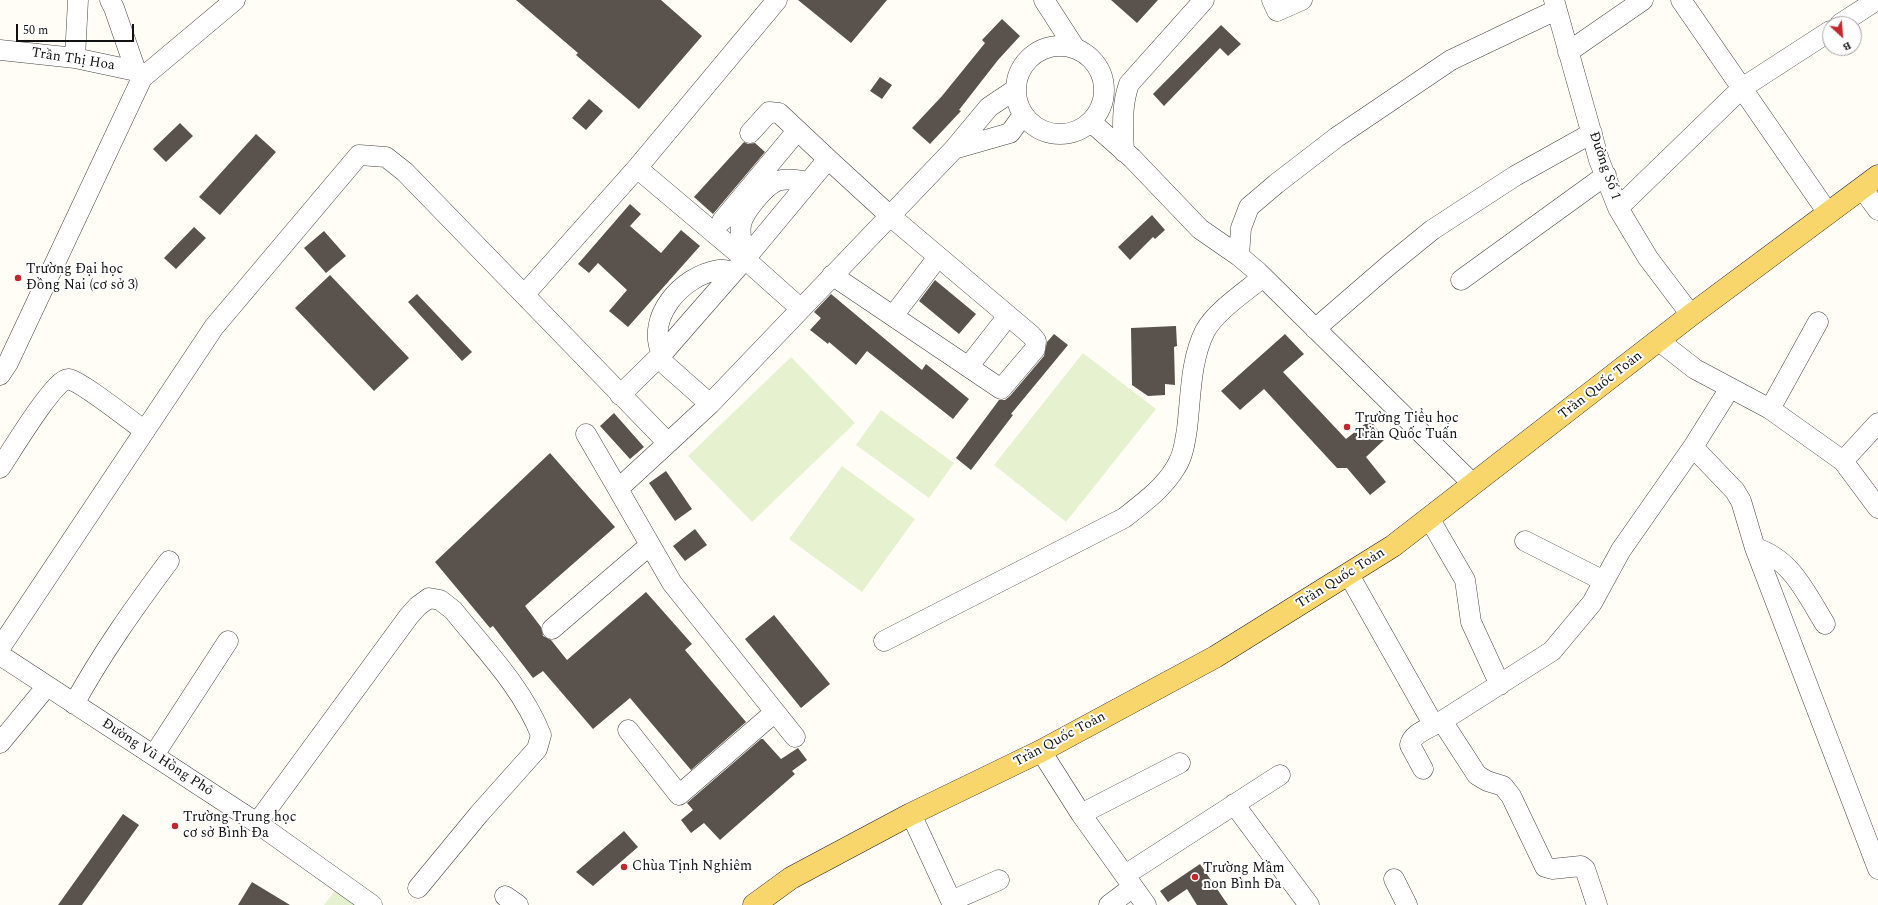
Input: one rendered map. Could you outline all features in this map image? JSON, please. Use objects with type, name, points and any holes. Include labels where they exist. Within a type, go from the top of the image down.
[{"type":"main road","name":"Trần Quốc Toản","points":[[754,905],[791,878],[911,814],[1041,751],[1215,656],[1349,575],[1393,546],[1660,341],[1691,315],[1870,182]]},
{"type":"street","points":[[75,58],[78,0]]},
{"type":"street","points":[[110,0],[139,74]]},
{"type":"street","points":[[0,375],[8,364],[139,74],[235,0]]},
{"type":"street","points":[[524,296],[637,168],[777,0]]},
{"type":"street","points":[[1044,0],[1075,48]]},
{"type":"street","points":[[1124,152],[1122,123],[1125,95],[1129,84],[1204,0]]},
{"type":"street","points":[[1272,0],[1277,11],[1302,0]]},
{"type":"street","points":[[1568,52],[1643,0]]},
{"type":"street","points":[[1681,0],[1828,213]]},
{"type":"street","points":[[1852,16],[1877,0]]},
{"type":"street","points":[[1239,256],[1241,228],[1249,206],[1276,184],[1337,137],[1452,60],[1555,5]]},
{"type":"street","name":"Đường Số 1","points":[[1555,5],[1599,160],[1618,208],[1648,258],[1691,315]]},
{"type":"street","points":[[1618,208],[1742,88],[1822,36]]},
{"type":"street","points":[[1061,45],[1075,48],[1088,55],[1098,66],[1104,80],[1105,95],[1100,110],[1091,122],[1078,130],[1063,134],[1048,132],[1034,126],[1023,115],[1018,102],[1016,88],[1018,75],[1025,63],[1035,53],[1047,47],[1061,45]]},
{"type":"street","name":"Trần Thị Hoa","points":[[0,50],[75,58],[139,74]]},
{"type":"street","points":[[618,489],[710,404],[889,215],[954,149],[989,107],[1016,88]]},
{"type":"street","points":[[750,132],[769,112],[774,111],[779,113],[889,215],[1036,341],[1035,349],[1002,389],[832,275]]},
{"type":"street","points":[[954,149],[1010,133],[1023,115]]},
{"type":"street","points":[[1091,122],[1124,152],[1200,228],[1239,256],[1263,277],[1473,484]]},
{"type":"street","points":[[722,221],[797,131]]},
{"type":"street","points":[[1315,329],[1432,230],[1515,176],[1592,133]]},
{"type":"street","points":[[0,648],[214,327],[359,155],[386,157],[405,172],[668,444]]},
{"type":"street","points":[[620,395],[660,356],[739,266],[828,159]]},
{"type":"street","points":[[637,168],[739,266],[801,309]]},
{"type":"street","points":[[1460,280],[1606,175]]},
{"type":"street","points":[[739,266],[741,224],[749,208],[762,192],[777,181],[794,179],[808,182]]},
{"type":"street","points":[[1870,182],[1878,210]]},
{"type":"street","points":[[893,316],[938,257]]},
{"type":"street","points":[[710,404],[660,356],[657,329],[664,309],[674,295],[693,280],[706,273],[739,266]]},
{"type":"street","points":[[884,641],[1124,518],[1158,492],[1177,467],[1184,447],[1192,377],[1198,347],[1213,319],[1263,277]]},
{"type":"street","points":[[968,367],[1008,316]]},
{"type":"street","points":[[1770,409],[1818,322]]},
{"type":"street","points":[[1660,341],[1695,369],[1770,409],[1844,462],[1878,508]]},
{"type":"street","points":[[0,468],[50,393],[64,380],[69,379],[83,386],[145,431]]},
{"type":"street","points":[[1423,769],[1410,745],[1415,736],[1439,723],[1552,651],[1592,603],[1621,550],[1693,447],[1730,388]]},
{"type":"street","points":[[1844,462],[1878,423]]},
{"type":"street","points":[[586,434],[672,583],[794,737]]},
{"type":"street","points":[[1693,447],[1738,496],[1748,520],[1755,548],[1878,869]]},
{"type":"street","points":[[1429,518],[1464,580],[1471,622],[1500,685]]},
{"type":"street","points":[[1525,541],[1604,581]]},
{"type":"street","points":[[552,628],[650,545]]},
{"type":"street","points":[[1755,548],[1768,552],[1781,561],[1795,576],[1825,624]]},
{"type":"street","points":[[74,704],[92,671],[125,620],[169,562]]},
{"type":"street","points":[[1349,575],[1432,722],[1439,723],[1477,775],[1487,781],[1503,786],[1511,796],[1545,867],[1552,869],[1581,866],[1585,869],[1597,905]]},
{"type":"street","points":[[257,823],[409,616],[418,606],[429,598],[440,600],[453,610],[519,691],[534,716],[541,735],[536,749],[479,814],[418,888]]},
{"type":"street","points":[[154,755],[228,641]]},
{"type":"street","name":"Đường Vũ Hồng Phô","points":[[0,655],[257,823],[372,905]]},
{"type":"street","points":[[0,743],[47,686]]},
{"type":"street","points":[[628,730],[679,795],[775,712]]},
{"type":"street","points":[[1041,751],[1081,814],[1146,905]]},
{"type":"street","points":[[1081,814],[1180,763]]},
{"type":"street","points":[[1110,905],[1129,881],[1234,804],[1280,775]]},
{"type":"street","points":[[1234,804],[1309,905]]},
{"type":"street","points":[[911,814],[952,903],[999,880]]},
{"type":"street","points":[[1394,879],[1407,905]]},
{"type":"green space","points":[[1083,353],[1156,409],[1066,522],[994,465]]},
{"type":"green space","points":[[791,357],[855,423],[752,522],[688,456]]},
{"type":"green space","points":[[881,410],[954,463],[929,498],[856,445]]},
{"type":"green space","points":[[842,466],[915,519],[862,592],[789,539]]},
{"type":"green space","points":[[336,889],[357,905],[324,905]]},
{"type":"building","points":[[516,0],[661,0],[702,36],[639,109],[576,55],[578,53]]},
{"type":"building","points":[[798,0],[887,0],[851,43]]},
{"type":"building","points":[[1111,0],[1158,0],[1137,23]]},
{"type":"building","points":[[1002,19],[1020,36],[998,60],[959,110],[961,111],[930,144],[912,128],[942,96],[985,43],[982,40]]},
{"type":"building","points":[[1221,25],[1241,44],[1228,56],[1220,48],[1164,106],[1153,94]]},
{"type":"building","points":[[880,77],[892,85],[882,99],[870,91]]},
{"type":"building","points":[[589,99],[603,111],[586,130],[572,118]]},
{"type":"building","points":[[180,123],[193,136],[166,162],[153,149]]},
{"type":"building","points":[[256,134],[276,152],[220,215],[199,197]]},
{"type":"building","points":[[744,142],[748,144],[755,143],[765,152],[713,214],[694,197]]},
{"type":"building","points":[[630,204],[641,214],[630,226],[661,253],[681,230],[700,246],[628,327],[609,311],[627,290],[598,263],[589,273],[578,264]]},
{"type":"building","points":[[1152,215],[1165,230],[1155,239],[1153,237],[1130,260],[1118,247]]},
{"type":"building","points":[[194,227],[206,238],[176,269],[164,258]]},
{"type":"building","points":[[324,231],[346,256],[326,273],[304,248]]},
{"type":"building","points":[[330,275],[409,358],[374,391],[295,308]]},
{"type":"building","points":[[935,280],[976,314],[959,334],[919,301]]},
{"type":"building","points":[[417,294],[472,352],[462,361],[408,302]]},
{"type":"building","points":[[831,294],[922,370],[926,364],[969,399],[953,419],[867,351],[856,365],[829,342],[828,344],[810,330],[821,318],[814,312]]},
{"type":"building","points":[[1176,326],[1177,346],[1174,347],[1175,385],[1165,384],[1165,395],[1148,396],[1132,385],[1131,328]]},
{"type":"building","points":[[1054,334],[1068,345],[1011,414],[1013,415],[971,470],[956,458],[999,400],[1005,400],[1010,396],[1044,356],[1047,342]]},
{"type":"building","points":[[1285,334],[1304,354],[1283,372],[1346,439],[1370,420],[1385,439],[1366,457],[1386,482],[1370,495],[1347,468],[1337,468],[1264,389],[1240,410],[1221,391]]},
{"type":"building","points":[[614,413],[644,447],[630,459],[600,426]]},
{"type":"building","points":[[550,453],[615,527],[525,606],[541,627],[543,636],[551,640],[567,660],[646,592],[692,644],[685,650],[746,722],[691,770],[630,698],[593,729],[543,671],[533,678],[493,626],[490,628],[435,562]]},
{"type":"building","points":[[666,471],[692,509],[675,521],[649,483]]},
{"type":"building","points":[[695,529],[707,545],[685,561],[673,546]]},
{"type":"building","points":[[774,615],[830,684],[801,708],[745,639]]},
{"type":"building","points":[[761,739],[763,739],[781,759],[798,748],[807,760],[792,771],[795,774],[720,840],[704,823],[691,833],[681,820],[693,810],[687,803]]},
{"type":"building","points":[[123,814],[139,825],[82,905],[58,905]]},
{"type":"building","points":[[624,831],[638,847],[593,886],[576,872]]},
{"type":"building","name":"Trường Mầm non Bình Đa","points":[[1200,864],[1228,905],[1197,905],[1187,889],[1168,902],[1160,891]]},
{"type":"building","points":[[252,882],[290,905],[238,905]]},
{"type":"place","name":"Trường Đại học Đồng Nai (cơ sở 3)","points":[[18,278]]},
{"type":"place","name":"Trường Tiểu học Trần Quốc Tuấn","points":[[1347,427]]},
{"type":"place","name":"Trường Trung học cơ sở Bình Đa","points":[[175,826]]},
{"type":"place","name":"Chùa Tịnh Nghiêm","points":[[624,867]]},
{"type":"place","name":"Trường Mầm non Bình Đa","points":[[1195,877]]}]
